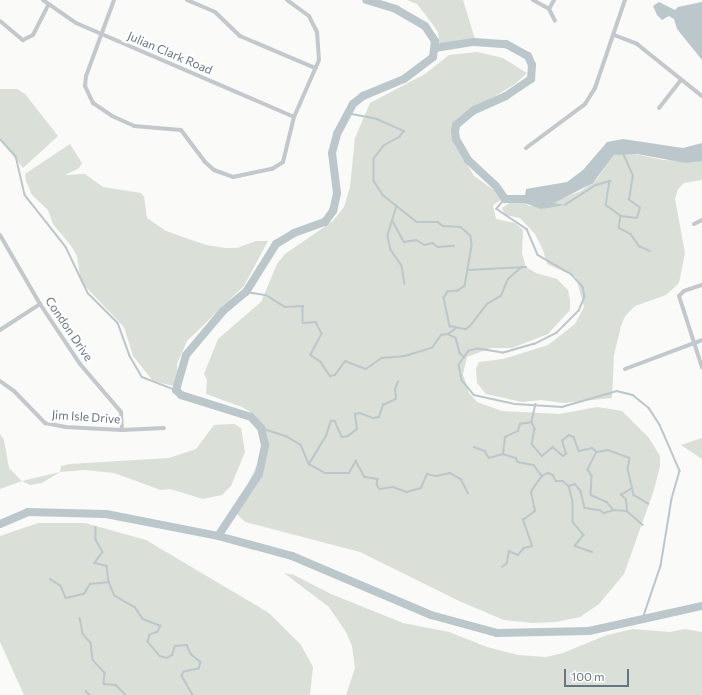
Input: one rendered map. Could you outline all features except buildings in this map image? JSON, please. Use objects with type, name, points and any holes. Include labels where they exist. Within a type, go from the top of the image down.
[{"type":"street","name":"Julian Clark Road","points":[[43,0],[48,5],[103,35],[294,117]]},
{"type":"street","points":[[114,0],[103,35],[86,76],[85,86],[93,103],[112,116],[134,126],[182,130],[205,162],[224,174],[247,176],[279,167],[283,162],[294,117],[319,60],[319,46],[313,24],[309,16],[287,0]]},
{"type":"street","points":[[187,0],[215,12],[240,36],[315,68]]},
{"type":"street","points":[[533,0],[549,9],[555,21]]},
{"type":"street","points":[[549,9],[554,0]]},
{"type":"street","points":[[526,148],[585,104],[595,88],[625,0]]},
{"type":"street","points":[[0,21],[23,40],[33,35],[48,5]]},
{"type":"street","points":[[614,35],[637,44],[680,81],[702,96]]},
{"type":"street","points":[[659,108],[680,81]]},
{"type":"street","points":[[694,224],[702,220]]},
{"type":"street","name":"Condon Drive","points":[[0,235],[40,304],[80,364],[121,412],[122,430]]},
{"type":"street","points":[[702,284],[684,291],[679,296],[702,367]]},
{"type":"street","points":[[0,330],[40,304]]},
{"type":"street","points":[[626,369],[702,340]]},
{"type":"street","name":"Jim Isle Drive","points":[[0,381],[14,391],[45,423],[65,427],[122,430],[164,428]]},
{"type":"shaded area","points":[[407,0],[463,0],[475,39],[453,42],[440,48],[438,32],[417,4]]},
{"type":"shaded area","points":[[659,2],[675,10],[678,7],[702,2],[702,60],[677,29],[674,19],[669,16],[662,20],[657,15],[653,6]]},
{"type":"shaded area","points":[[477,52],[503,58],[527,73],[515,84],[466,114],[460,126],[458,137],[465,161],[474,176],[501,195],[501,200],[493,205],[496,219],[515,223],[523,230],[522,253],[526,267],[536,273],[557,279],[568,290],[570,310],[548,334],[512,348],[491,348],[467,357],[463,374],[469,393],[477,402],[502,411],[559,414],[597,407],[622,411],[649,438],[660,456],[660,466],[654,490],[624,574],[599,604],[580,617],[556,622],[533,623],[504,620],[459,601],[360,552],[245,522],[235,512],[261,456],[265,438],[263,426],[255,415],[242,407],[206,394],[207,380],[204,374],[218,339],[261,302],[277,264],[285,254],[333,221],[344,207],[350,187],[355,138],[370,103],[425,74],[449,55]]},
{"type":"shaded area","points":[[0,89],[17,89],[25,94],[58,136],[23,168],[0,140]]},
{"type":"shaded area","points":[[623,139],[683,148],[702,143],[702,161],[686,163],[637,154],[614,155],[593,183],[554,203],[565,205],[541,209],[524,203],[526,189],[567,182],[583,170],[607,142]]},
{"type":"shaded area","points":[[70,144],[82,163],[79,168],[65,175],[85,174],[103,187],[141,193],[144,197],[147,218],[166,231],[206,245],[226,248],[237,248],[256,241],[268,241],[244,286],[187,341],[177,364],[178,387],[153,381],[133,356],[124,327],[81,282],[77,256],[72,247],[53,224],[48,210],[32,195],[26,181],[25,174]]},
{"type":"shaded area","points":[[630,153],[663,160],[702,161],[702,180],[684,183],[678,189],[675,199],[685,253],[679,283],[666,295],[635,306],[625,316],[614,355],[612,398],[564,403],[541,400],[522,402],[486,394],[477,383],[476,369],[479,362],[503,359],[548,345],[575,324],[584,307],[576,277],[547,264],[543,250],[535,234],[520,218],[505,215],[502,208],[512,201],[521,201],[529,206],[564,205],[555,205],[553,202],[581,191],[597,179],[614,155]]},
{"type":"shaded area","points":[[234,424],[241,428],[245,452],[231,486],[222,495],[203,499],[170,489],[161,490],[114,473],[85,470],[60,472],[61,466],[70,464],[169,458],[196,449],[214,425]]},
{"type":"shaded area","points":[[0,434],[4,440],[9,468],[22,481],[0,489]]},
{"type":"shaded area","points":[[702,438],[702,459],[681,445]]},
{"type":"shaded area","points":[[60,472],[42,483],[30,485],[22,481]]},
{"type":"shaded area","points":[[38,523],[85,523],[146,540],[269,613],[301,645],[313,667],[310,695],[24,695],[0,642],[0,536]]},
{"type":"shaded area","points":[[284,573],[294,575],[331,594],[403,623],[449,632],[487,647],[518,655],[546,657],[563,653],[607,635],[633,629],[670,632],[685,629],[702,632],[702,695],[346,695],[355,668],[352,646],[346,632],[329,607]]},
{"type":"waterway","points":[[218,536],[259,474],[265,445],[261,428],[251,417],[181,395],[176,390],[186,355],[223,311],[246,292],[276,244],[294,233],[325,222],[333,211],[337,193],[332,153],[337,134],[353,104],[363,96],[404,79],[433,57],[435,41],[425,26],[396,9],[366,0]]},
{"type":"waterway","points":[[435,48],[474,42],[506,44],[528,56],[532,65],[531,79],[506,96],[474,110],[456,125],[455,131],[456,139],[468,160],[496,186],[505,199],[534,199]]},
{"type":"waterway","points":[[347,113],[377,119],[404,131],[400,137],[384,146],[374,159],[374,181],[383,195],[417,222],[438,222],[443,226],[461,227],[471,236],[472,246],[465,286],[458,291],[448,292],[444,298],[450,326],[466,329],[470,326],[487,304],[501,296],[508,279],[522,267]]},
{"type":"waterway","points":[[0,139],[16,156],[25,195],[66,247],[88,293],[118,323],[130,356],[142,377],[176,390]]},
{"type":"waterway","points":[[565,205],[596,185],[610,181],[606,205],[621,216],[637,218],[640,208],[629,200],[633,176],[623,154]]},
{"type":"waterway","points":[[505,199],[497,209],[527,229],[538,255],[572,275],[583,287],[585,297],[579,311],[557,333],[535,344],[503,353],[478,349],[469,351],[459,365],[462,380],[474,395],[515,404],[562,407],[617,391],[633,395],[649,408],[660,425],[680,471],[672,499],[661,566],[643,619]]},
{"type":"waterway","points":[[397,206],[388,236],[391,250],[402,266],[405,284]]},
{"type":"waterway","points":[[621,216],[619,228],[631,234],[639,246],[650,251]]},
{"type":"waterway","points":[[393,221],[404,242],[416,240],[425,245],[433,243],[438,247],[454,246]]},
{"type":"waterway","points":[[468,270],[526,267]]},
{"type":"waterway","points":[[246,292],[266,295],[285,307],[303,306],[303,323],[316,322],[322,334],[311,355],[321,362],[330,376],[335,375],[345,361],[366,369],[382,358],[405,356],[432,348],[441,335],[448,334],[455,329]]},
{"type":"waterway","points":[[448,334],[456,338],[460,353],[464,357]]},
{"type":"waterway","points":[[309,464],[326,436],[331,421],[335,421],[342,437],[348,436],[357,429],[355,414],[360,413],[373,418],[379,417],[383,405],[396,399],[395,389],[398,382]]},
{"type":"waterway","points":[[536,404],[532,422],[535,429],[532,444],[542,456],[553,447],[563,456],[566,454],[562,441],[569,435],[574,437],[579,451],[592,448],[597,452]]},
{"type":"waterway","points":[[503,454],[505,437],[518,431],[520,424],[532,422]]},
{"type":"waterway","points":[[261,428],[286,436],[301,445],[309,464],[325,473],[349,473],[356,461],[365,477],[378,479],[377,485],[380,489],[393,487],[407,492],[421,488],[427,474],[436,476],[450,473],[461,479],[468,493]]},
{"type":"waterway","points":[[474,447],[485,451],[489,458],[503,454]]},
{"type":"waterway","points":[[597,452],[608,450],[630,458],[628,469],[634,495],[649,504]]},
{"type":"waterway","points":[[597,452],[588,470],[592,476],[591,495],[607,502],[614,510]]},
{"type":"waterway","points":[[503,454],[516,458],[518,462],[534,465],[542,476]]},
{"type":"waterway","points":[[502,567],[507,563],[509,551],[518,555],[524,548],[532,546],[523,520],[535,511],[531,492],[542,476],[548,473],[553,475],[556,481],[563,481],[569,486],[573,502],[573,522],[584,535],[575,546],[592,552]]},
{"type":"waterway","points":[[569,486],[575,484],[581,491],[585,508],[600,510],[604,513],[614,510],[627,511],[643,525]]},
{"type":"waterway","points":[[627,510],[626,500],[621,495],[632,488]]},
{"type":"waterway","points":[[0,524],[28,512],[106,514],[218,536],[292,556],[431,615],[497,633],[589,631],[702,606]]},
{"type":"waterway","points":[[96,527],[96,540],[103,552],[95,563],[107,566],[109,582],[115,596],[135,607],[143,619],[161,626],[158,632],[150,635],[148,642],[160,656],[167,658],[172,655],[175,646],[187,645],[191,654],[201,662],[199,669],[184,672],[182,676],[193,695]]},
{"type":"waterway","points":[[50,579],[61,586],[66,598],[84,594],[90,584],[109,582]]},
{"type":"waterway","points":[[80,618],[83,634],[91,643],[93,660],[105,673],[104,684],[116,685],[126,695]]},
{"type":"waterway","points":[[86,691],[90,695]]}]
